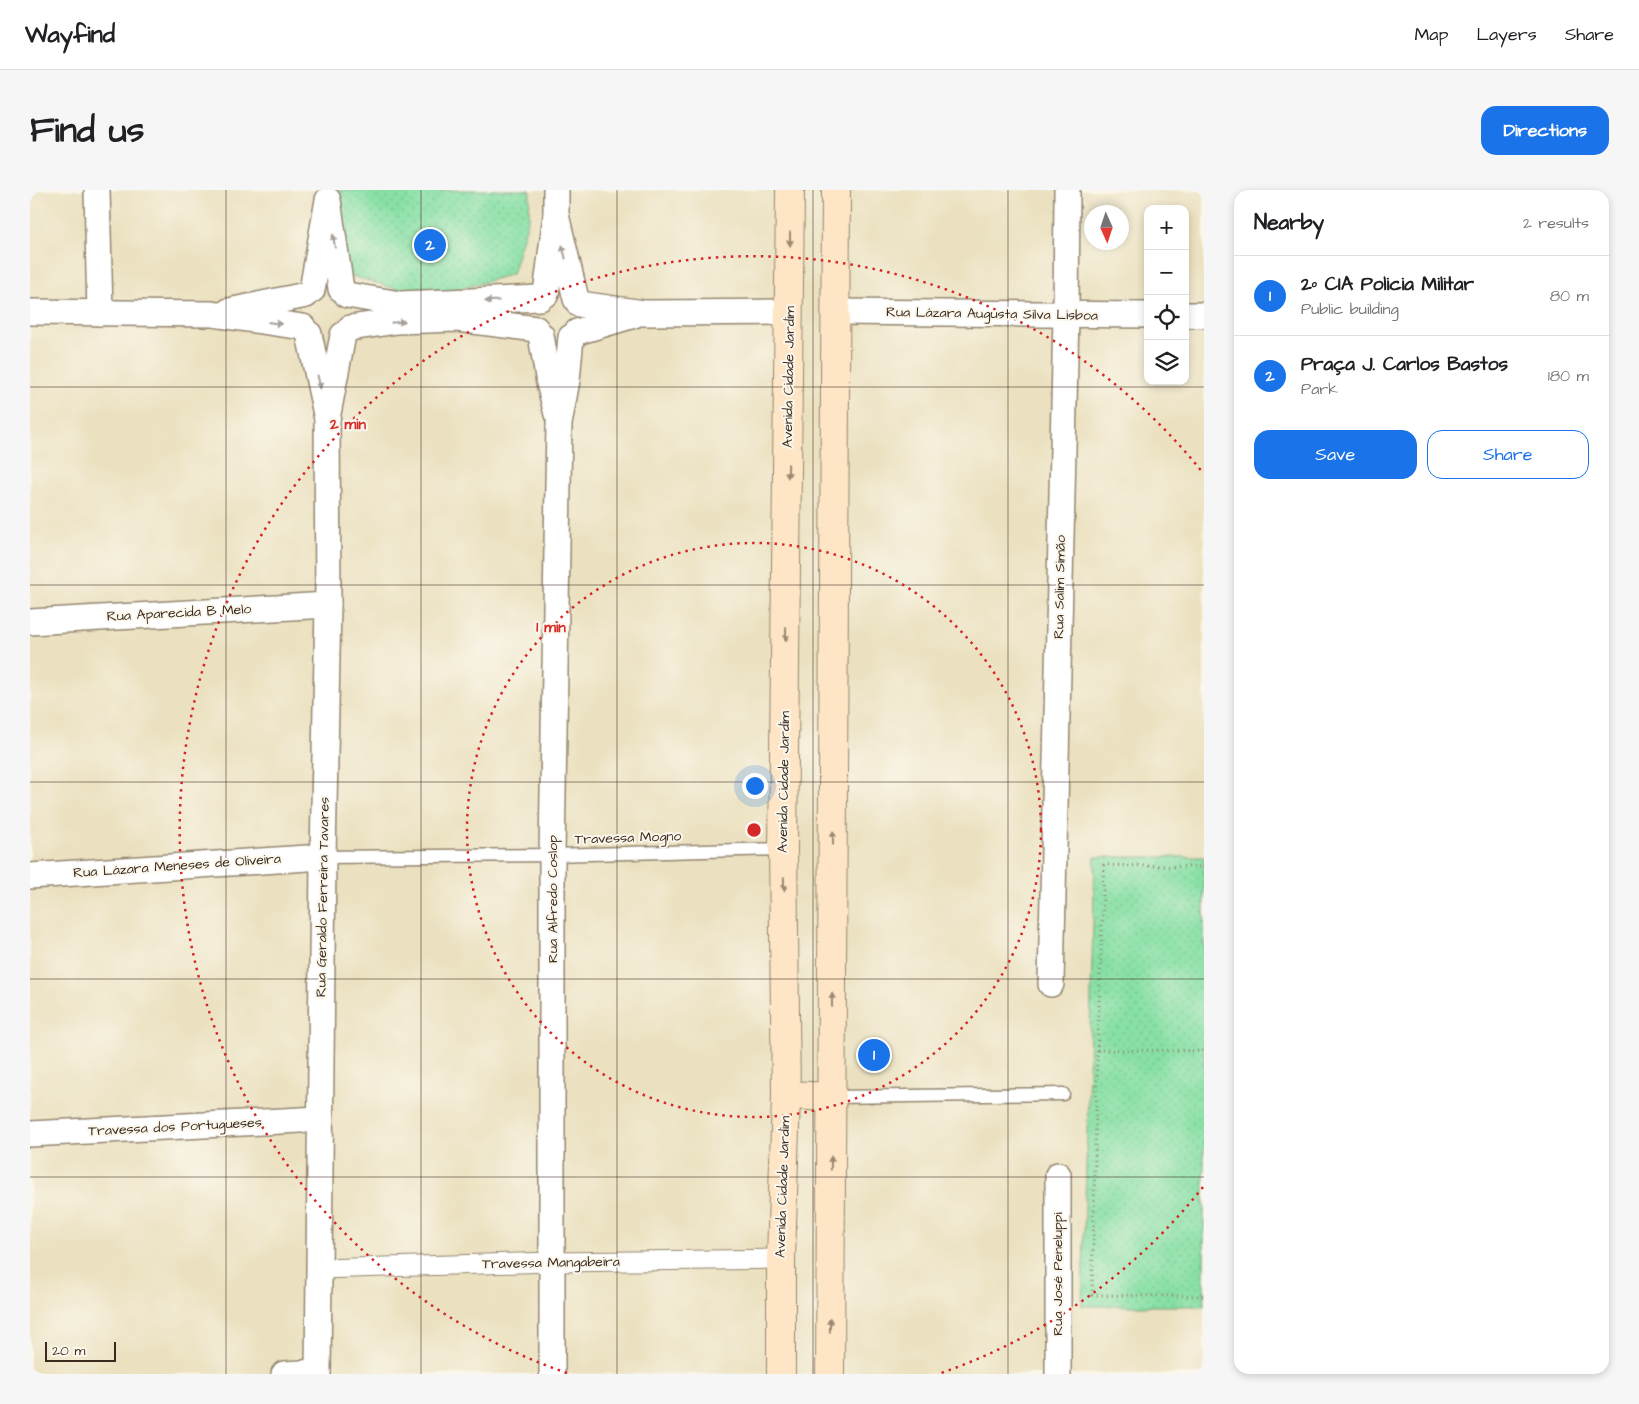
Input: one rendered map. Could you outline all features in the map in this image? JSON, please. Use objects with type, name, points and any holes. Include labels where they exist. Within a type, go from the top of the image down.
[{"type":"main road","name":"Avenida Cidade Jardim","points":[[781,1374],[781,1259],[786,1095],[783,849],[790,190]]},
{"type":"main road","points":[[830,1374],[836,190]]},
{"type":"main road","points":[[786,1095],[832,1098]]},
{"type":"street","points":[[97,190],[100,313]]},
{"type":"street","points":[[556,190],[556,215],[543,296],[536,305],[533,321],[538,332],[559,424]]},
{"type":"street","name":"Rua Salim Simão","points":[[1051,984],[1066,315],[1067,190]]},
{"type":"street","points":[[327,419],[347,331],[354,319],[352,302],[344,292],[328,195]]},
{"type":"street","points":[[327,419],[306,331],[300,320],[299,311],[301,302],[309,292],[328,195]]},
{"type":"street","points":[[556,215],[583,318],[574,335],[559,424]]},
{"type":"street","points":[[212,314],[309,292],[326,286],[334,286],[344,292],[400,304],[543,296],[554,292],[562,292],[569,294],[578,302],[644,312],[790,312]]},
{"type":"street","points":[[30,312],[212,314],[306,331],[317,339],[326,340],[335,339],[347,331],[397,321],[457,319],[538,332],[548,339],[556,341],[564,340],[644,312]]},
{"type":"street","name":"Rua Lázara Augusta Silva Lisboa","points":[[836,312],[1144,315]]},
{"type":"street","points":[[1189,315],[1204,314]]},
{"type":"street","name":"Rua Geraldo Ferreira Tavares","points":[[318,1373],[323,856],[328,605],[327,419]]},
{"type":"street","name":"Rua Alfredo Coslop","points":[[552,1374],[552,855],[559,424]]},
{"type":"street","name":"Rua Aparecida B Melo","points":[[30,622],[328,605]]},
{"type":"street","name":"Rua Lázara Meneses de Oliveira","points":[[30,876],[323,856]]},
{"type":"street","name":"Travessa dos Portugueses","points":[[30,1134],[320,1119]]},
{"type":"street","name":"Rua José Peneluppi","points":[[1058,1175],[1058,1374]]},
{"type":"street","name":"Travessa Mangabeira","points":[[320,1269],[553,1262],[781,1259]]},
{"type":"street","points":[[284,1374],[318,1373]]},
{"type":"lane","name":"Travessa Mogno","points":[[323,856],[552,855],[783,849]]},
{"type":"lane","points":[[832,1098],[1063,1094]]},
{"type":"path","points":[[1204,867],[1104,865],[1097,1050],[1092,1295],[1204,1296]]},
{"type":"path","points":[[1097,1050],[1204,1051]]},
{"type":"green space","points":[[336,190],[530,190],[529,217],[512,274],[454,291],[400,290],[342,273]]},
{"type":"green space","points":[[1095,857],[1204,857],[1204,1306],[1082,1306]]},
{"type":"place","name":"Praça J. Carlos Bastos","points":[[430,245]]},
{"type":"place","name":"2º CIA Policia Militar","points":[[874,1055]]}]
